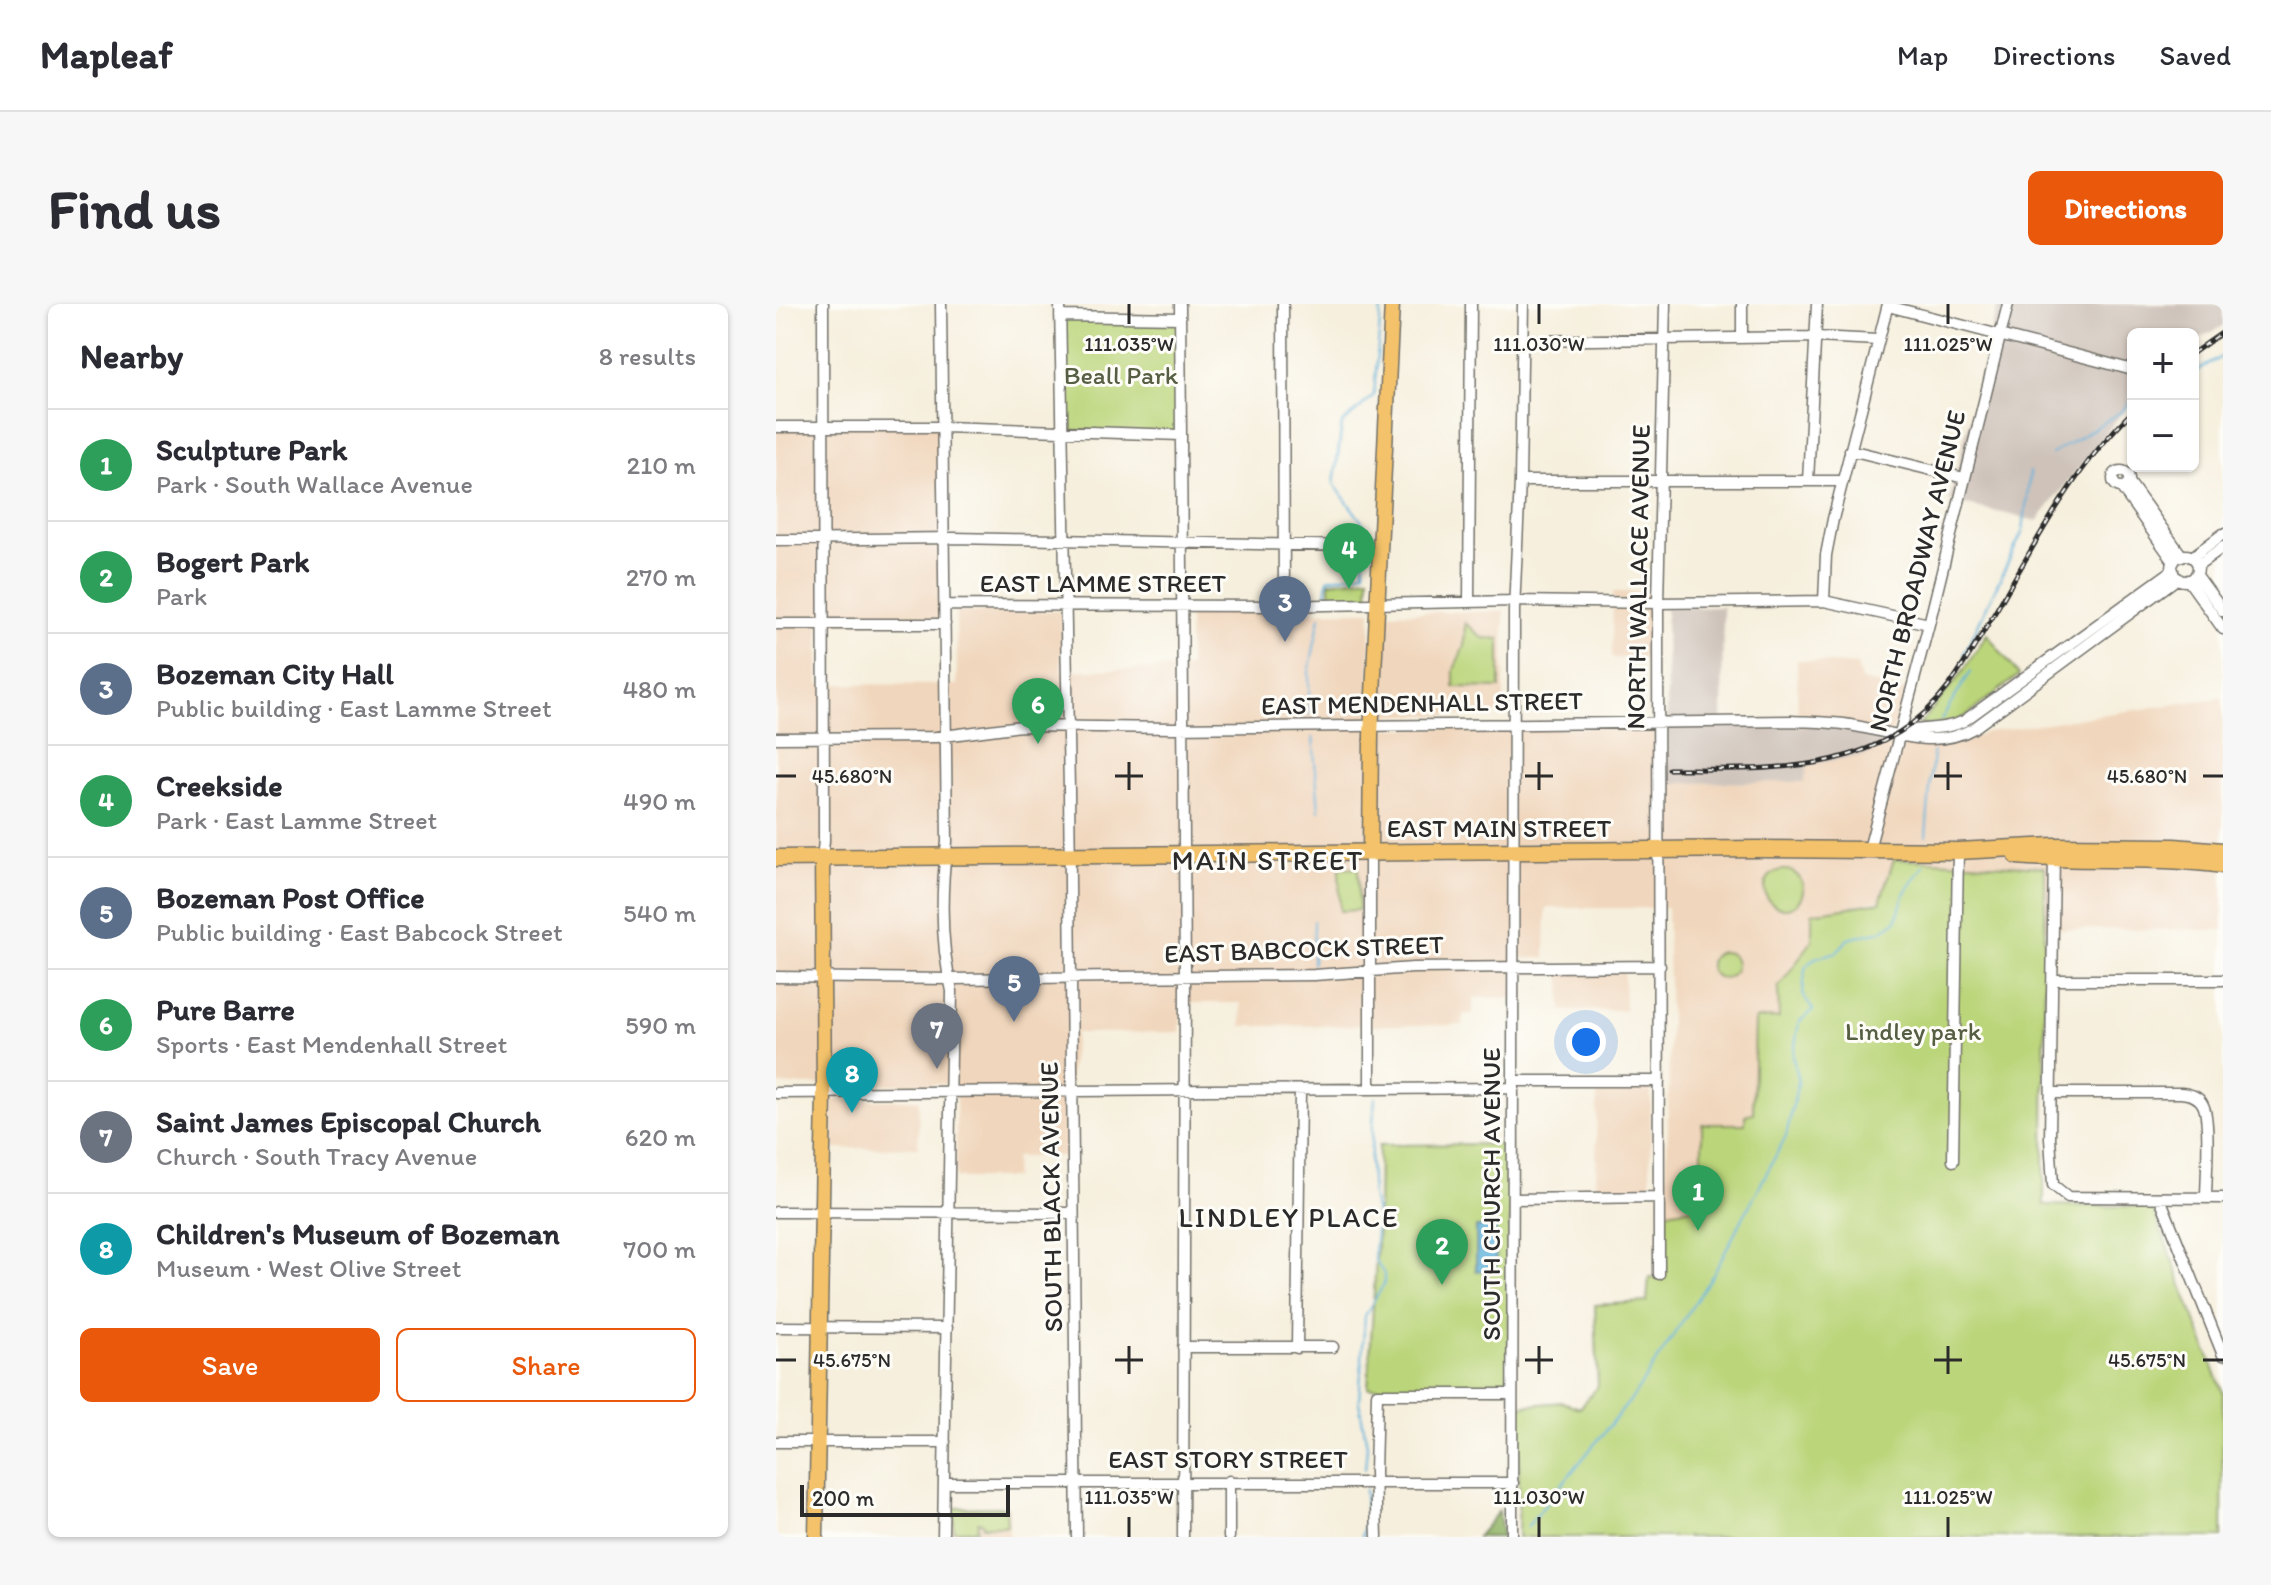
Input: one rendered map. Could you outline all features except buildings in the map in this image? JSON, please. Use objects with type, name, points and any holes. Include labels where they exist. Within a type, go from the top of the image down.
[{"type":"highway","name":"EAST MAIN STREET","points":[[2054,853],[2160,846],[2223,851]]},
{"type":"highway","name":"EAST MAIN STREET","points":[[776,858],[1869,849],[2054,853],[2223,865]]},
{"type":"main road","points":[[1370,853],[1372,725],[1392,304]]},
{"type":"main road","points":[[816,1537],[824,1093],[822,858]]},
{"type":"street","points":[[822,858],[823,304]]},
{"type":"street","points":[[941,304],[946,735],[944,921],[946,968],[952,991],[943,1537]]},
{"type":"street","name":"SOUTH BLACK AVENUE","points":[[1060,304],[1077,1537]]},
{"type":"street","points":[[1180,304],[1185,975],[1183,1537]]},
{"type":"street","points":[[1283,304],[1284,606]]},
{"type":"street","points":[[1469,602],[1471,304]]},
{"type":"street","name":"SOUTH CHURCH AVENUE","points":[[1512,1537],[1514,601],[1523,304]]},
{"type":"street","name":"NORTH WALLACE AVENUE","points":[[1659,1274],[1660,851],[1657,722],[1665,304]]},
{"type":"street","points":[[1742,304],[1742,338]]},
{"type":"street","points":[[1808,481],[1817,304]]},
{"type":"street","name":"NORTH BROADWAY AVENUE","points":[[1869,849],[1929,624],[2008,304]]},
{"type":"street","points":[[1824,601],[1826,555],[1888,305],[2127,368]]},
{"type":"street","points":[[1060,316],[1180,318]]},
{"type":"street","points":[[1522,341],[1816,337],[1878,340]]},
{"type":"street","points":[[776,427],[943,427],[1181,435]]},
{"type":"street","points":[[1850,450],[1964,478]]},
{"type":"street","points":[[1520,481],[1843,481]]},
{"type":"street","points":[[2125,485],[2185,568],[2223,629]]},
{"type":"street","points":[[2185,568],[2223,534]]},
{"type":"street","points":[[776,540],[945,538],[1356,546]]},
{"type":"street","points":[[2185,568],[2223,547]]},
{"type":"street","points":[[2185,568],[2223,611]]},
{"type":"street","name":"EAST MENDENHALL STREET","points":[[776,738],[946,735],[1011,727],[1792,721],[1848,725],[1912,740],[1937,739],[1967,732],[2185,568]]},
{"type":"street","name":"EAST LAMME STREET","points":[[945,605],[1284,606],[1514,601],[1824,601],[1929,624]]},
{"type":"street","points":[[776,624],[945,624]]},
{"type":"street","points":[[1953,1161],[1958,851]]},
{"type":"street","points":[[1370,853],[1370,1089]]},
{"type":"street","points":[[2054,853],[2051,1180],[2068,1197],[2223,1198]]},
{"type":"street","name":"EAST BABCOCK STREET","points":[[776,977],[949,979],[1314,975],[1515,967],[1660,966]]},
{"type":"street","points":[[2053,980],[2223,980]]},
{"type":"street","points":[[776,1093],[1300,1090],[1659,1081]]},
{"type":"street","points":[[1297,1348],[1300,1090]]},
{"type":"street","points":[[2051,1093],[2181,1093],[2198,1099],[2206,1120],[2206,1198]]},
{"type":"street","points":[[1514,1199],[1659,1197]]},
{"type":"street","points":[[2160,1198],[2223,1355]]},
{"type":"street","points":[[776,1212],[1073,1213]]},
{"type":"street","points":[[776,1327],[947,1328]]},
{"type":"street","points":[[1183,1347],[1333,1347]]},
{"type":"street","points":[[1377,1537],[1377,1394],[1512,1394]]},
{"type":"street","points":[[776,1442],[945,1442]]},
{"type":"street","points":[[1229,1481],[1229,1537]]},
{"type":"street","name":"EAST STORY STREET","points":[[944,1483],[1513,1483]]},
{"type":"shaded area","points":[[1998,304],[2223,304],[2223,326],[2199,339],[2199,328],[2127,328],[2127,407],[2037,521],[1949,501]]},
{"type":"shaded area","points":[[776,422],[939,423],[942,621],[819,623],[819,684],[957,685],[956,612],[1062,611],[1061,671],[1189,668],[1189,613],[1371,611],[1368,729],[1654,727],[1656,783],[1803,782],[1808,765],[1867,755],[1888,744],[1883,737],[1798,725],[1797,660],[1857,665],[1861,680],[1906,691],[1889,743],[1962,744],[1987,732],[2223,697],[2223,930],[2045,929],[2044,867],[1812,913],[1812,941],[1779,988],[1779,1018],[1755,1020],[1753,1114],[1745,1124],[1702,1124],[1702,1194],[1699,1208],[1666,1212],[1670,1022],[1667,908],[1546,908],[1545,958],[1513,958],[1514,998],[1473,998],[1473,1014],[1463,1014],[1463,1025],[1242,1026],[1241,1003],[1181,1003],[1180,1032],[1076,1033],[1066,1099],[1066,1156],[1015,1157],[1014,1178],[956,1178],[956,1084],[776,1085]]},
{"type":"shaded area","points":[[1613,592],[1652,592],[1652,659],[1612,658]]},
{"type":"shaded area","points":[[1723,607],[1722,725],[1798,725],[1847,729],[1884,737],[1888,743],[1867,755],[1808,765],[1804,782],[1668,783],[1666,608]]},
{"type":"shaded area","points":[[1504,611],[1504,714],[1382,715],[1384,613]]},
{"type":"shaded area","points":[[1624,972],[1625,1010],[1562,1011],[1561,973]]},
{"type":"shaded area","points":[[1597,1085],[1651,1086],[1650,1188],[1596,1188]]},
{"type":"shaded area","points":[[832,1100],[919,1100],[918,1147],[832,1149]]},
{"type":"shaded area","points":[[947,1507],[1009,1507],[1009,1537],[947,1537]]},
{"type":"green space","name":"Beall Park","points":[[1060,316],[1180,318],[1181,435],[1063,431]]},
{"type":"green space","points":[[1369,577],[1368,597],[1330,596],[1330,582]]},
{"type":"green space","points":[[1465,623],[1483,638],[1500,639],[1500,688],[1454,687],[1454,670],[1464,646]]},
{"type":"green space","points":[[1987,634],[2019,675],[1966,716],[1950,723],[1919,725],[1959,677]]},
{"type":"green space","name":"Lindley park","points":[[1894,859],[2045,867],[2044,1205],[2152,1207],[2223,1393],[2222,1537],[1518,1537],[1520,1406],[1562,1402],[1580,1408],[1598,1386],[1595,1305],[1647,1302],[1649,1277],[1663,1278],[1666,1212],[1699,1207],[1702,1194],[1702,1124],[1745,1124],[1745,1115],[1753,1113],[1755,1019],[1779,1018],[1778,988],[1812,941],[1812,913],[1880,902]]},
{"type":"green space","points":[[1358,868],[1359,910],[1340,911],[1339,869]]},
{"type":"green space","points":[[1784,870],[1797,876],[1803,889],[1797,902],[1784,908],[1771,902],[1765,889],[1771,876]]},
{"type":"green space","points":[[1723,952],[1732,956],[1736,965],[1732,974],[1723,978],[1714,974],[1710,965],[1714,956]]},
{"type":"green space","points":[[1510,1144],[1509,1389],[1368,1388],[1378,1227],[1379,1145]]},
{"type":"green space","points":[[1006,1507],[1007,1526],[983,1526],[982,1522],[978,1522],[977,1530],[954,1531],[954,1508]]},
{"type":"green space","points":[[1499,1511],[1502,1537],[1477,1537]]},
{"type":"water","points":[[1476,1227],[1496,1227],[1496,1271],[1476,1271]]},
{"type":"waterway","points":[[1326,595],[1328,579],[1364,572],[1365,526],[1334,484],[1342,424],[1374,395],[1381,309]]},
{"type":"waterway","points":[[2199,370],[2223,356]]},
{"type":"waterway","points":[[2052,454],[2121,412],[2132,400]]},
{"type":"waterway","points":[[1964,654],[2023,531],[2030,472]]},
{"type":"waterway","points":[[1309,715],[1309,672],[1320,617]]},
{"type":"waterway","points":[[1941,720],[1971,671]]},
{"type":"waterway","points":[[1313,737],[1319,811]]},
{"type":"waterway","points":[[1926,836],[1933,752]]},
{"type":"waterway","points":[[1527,1527],[1633,1397],[1714,1273],[1786,1136],[1798,1082],[1793,1057],[1799,1022],[1813,1010],[1803,995],[1805,968],[1815,958],[1837,952],[1848,939],[1881,931],[1896,921],[1905,892],[1924,865]]},
{"type":"waterway","points":[[1313,964],[1314,921]]},
{"type":"waterway","points":[[1365,1469],[1367,1445],[1359,1402],[1365,1316],[1384,1284],[1384,1274],[1375,1260],[1374,1252],[1377,1219],[1370,1164],[1375,1098]]},
{"type":"waterway","points":[[1362,1537],[1366,1515],[1365,1489]]},
{"type":"railway","points":[[2199,349],[2223,332]]},
{"type":"railway","points":[[1669,769],[1746,769],[1822,762],[1857,752],[1891,737],[1922,716],[1949,686],[1972,652],[2079,474],[2127,417]]},
{"type":"place","name":"Creekside","points":[[1349,589]]},
{"type":"place","name":"Bozeman City Hall","points":[[1285,642]]},
{"type":"place","name":"Pure Barre","points":[[1038,744]]},
{"type":"place","name":"Bozeman Post Office","points":[[1014,1022]]},
{"type":"place","name":"Saint James Episcopal Church","points":[[937,1069]]},
{"type":"place","name":"Children's Museum of Bozeman","points":[[852,1113]]},
{"type":"place","name":"Sculpture Park","points":[[1698,1231]]},
{"type":"place","name":"Bogert Park","points":[[1442,1285]]},
{"type":"district","name":"MAIN STREET","points":[[1268,860]]},
{"type":"district","name":"LINDLEY PLACE","points":[[1289,1217]]}]
